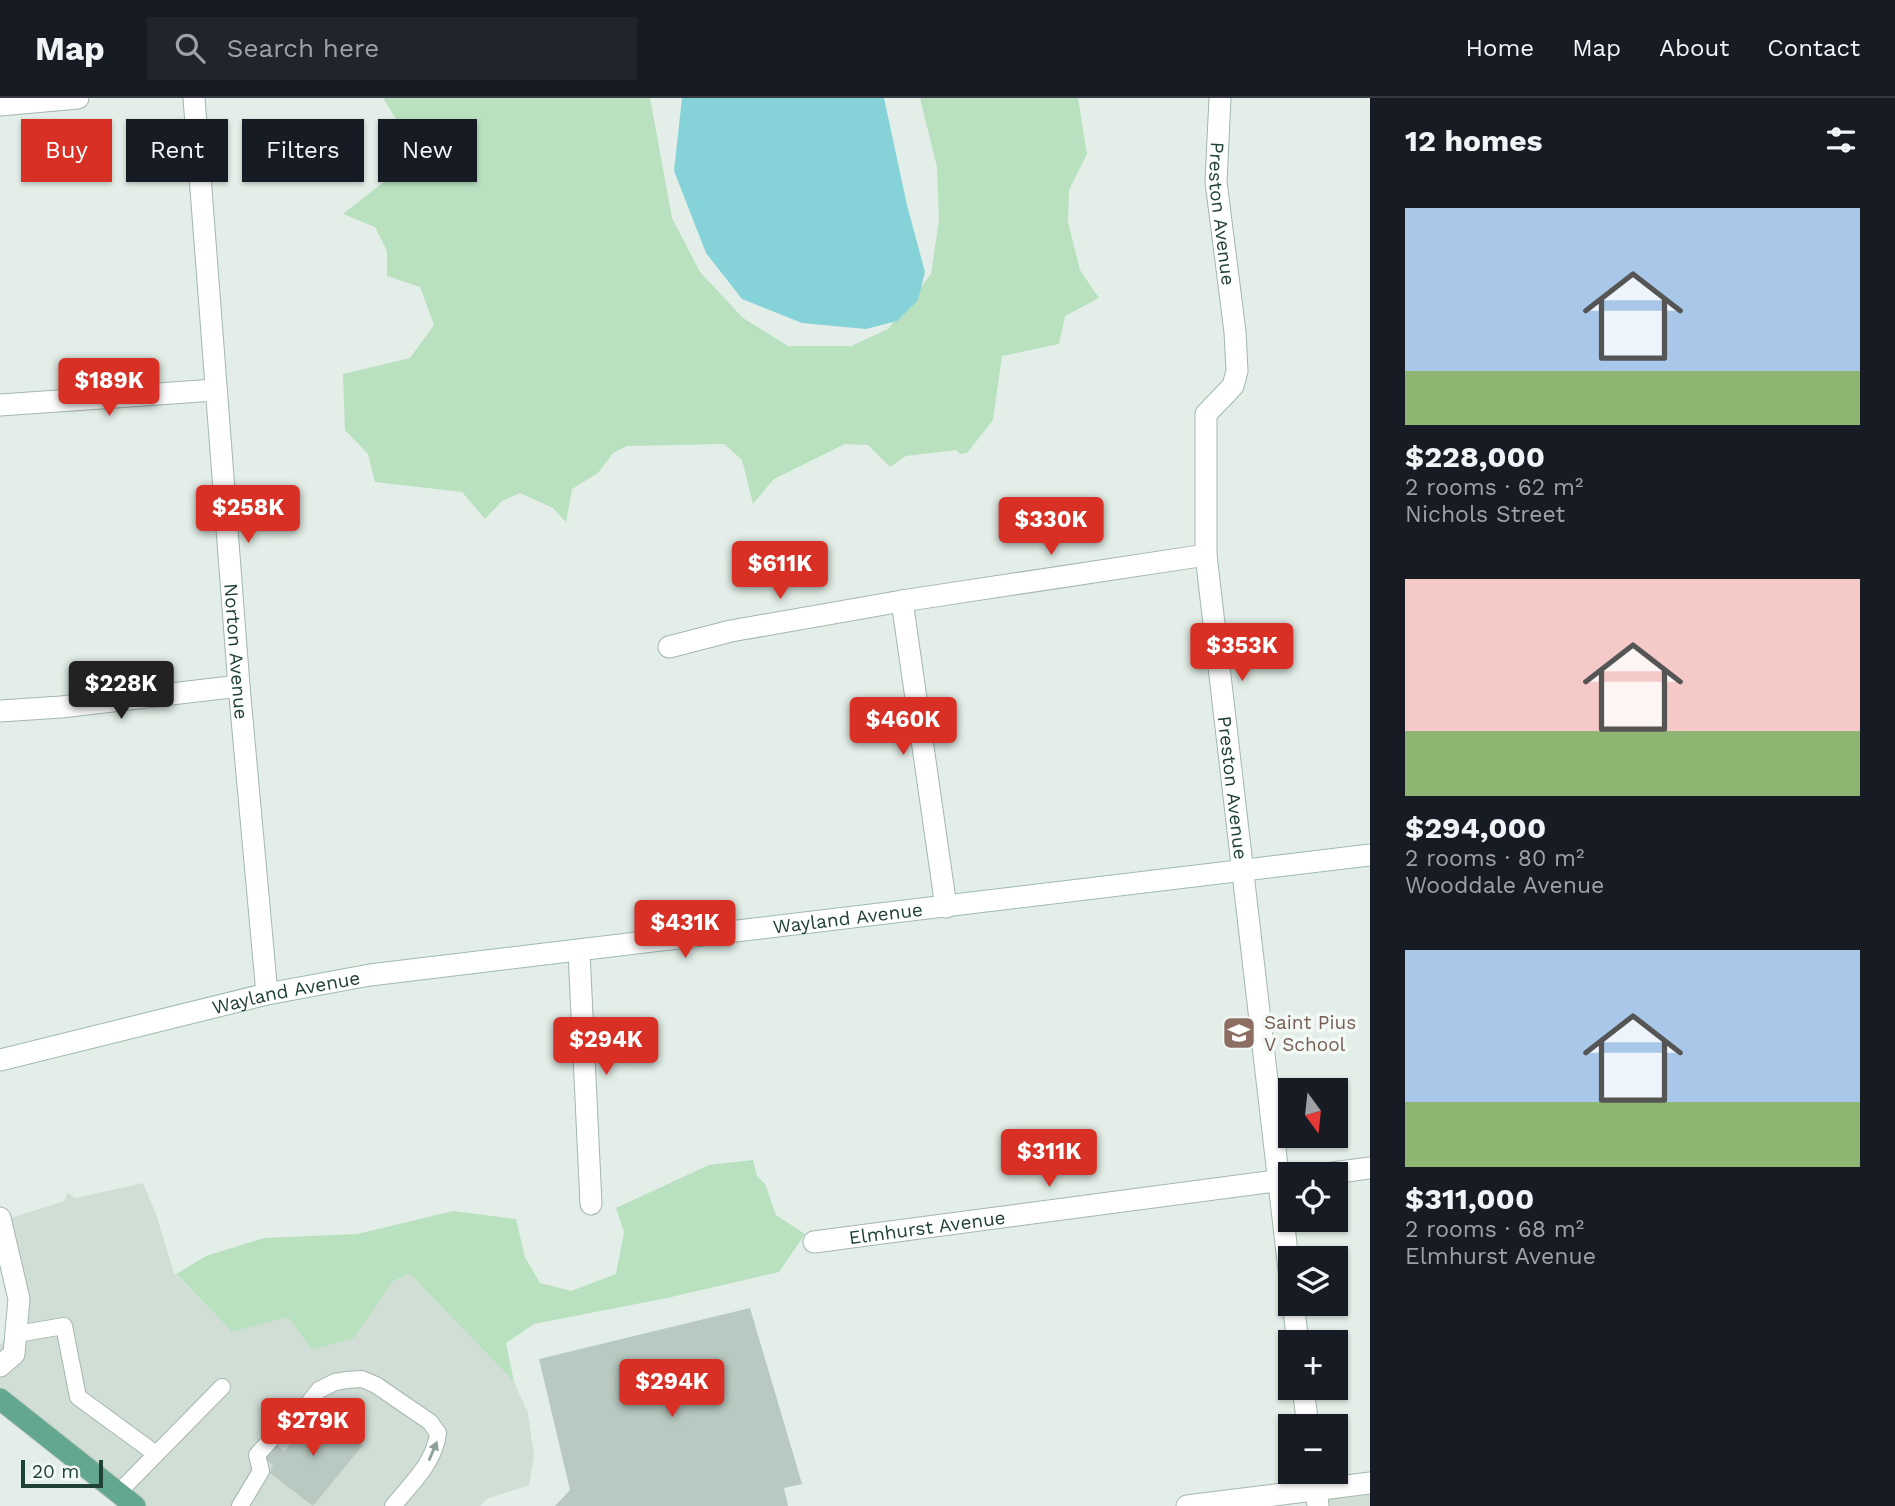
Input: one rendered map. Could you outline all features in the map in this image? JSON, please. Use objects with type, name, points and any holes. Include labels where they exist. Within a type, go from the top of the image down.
[{"type":"main road","points":[[0,1399],[135,1506]]},
{"type":"street","points":[[0,104],[78,98]]},
{"type":"street","name":"Norton Avenue","points":[[194,98],[239,687],[267,994]]},
{"type":"street","name":"Preston Avenue","points":[[1220,98],[1216,182],[1237,370],[1233,386],[1206,414],[1206,555],[1243,869],[1282,1162]]},
{"type":"street","points":[[0,405],[215,390]]},
{"type":"street","points":[[668,647],[732,631],[902,601],[1206,555]]},
{"type":"street","points":[[902,601],[946,907]]},
{"type":"street","points":[[0,711],[61,707],[239,687]]},
{"type":"street","name":"Wayland Avenue","points":[[0,1060],[267,994],[370,975],[1370,855]]},
{"type":"street","points":[[579,952],[591,1204]]},
{"type":"street","points":[[1348,1171],[1370,1168]]},
{"type":"street","name":"Elmhurst Avenue","points":[[814,1242],[1278,1181]]},
{"type":"street","points":[[0,1218],[19,1299],[14,1354],[0,1366]]},
{"type":"street","points":[[1187,1506],[1370,1483]]},
{"type":"lane","points":[[17,1334],[64,1326],[78,1397],[156,1454]]},
{"type":"lane","points":[[240,1506],[261,1471],[257,1455],[275,1435],[287,1430],[319,1390],[335,1382],[362,1379],[376,1385],[430,1422],[438,1433],[437,1447],[428,1463],[393,1506]]},
{"type":"lane","points":[[118,1493],[222,1387]]},
{"type":"shaded area","points":[[143,1183],[156,1214],[174,1273],[232,1332],[288,1316],[312,1350],[354,1338],[393,1281],[410,1274],[514,1382],[528,1413],[534,1455],[529,1485],[487,1499],[480,1506],[138,1506],[0,1396],[0,1345],[15,1326],[1,1221],[65,1201],[67,1193],[76,1198]]},
{"type":"shaded area","points":[[1370,1478],[1370,1506],[1318,1506],[1324,1484],[1348,1484],[1348,1480]]},
{"type":"green space","points":[[383,98],[650,98],[672,218],[700,272],[743,318],[788,346],[851,346],[888,329],[931,274],[939,220],[937,167],[920,98],[1078,98],[1087,154],[1069,190],[1068,222],[1080,270],[1099,298],[1065,316],[1059,344],[1002,356],[993,420],[967,453],[960,454],[956,450],[906,456],[890,467],[868,445],[845,444],[774,479],[753,504],[742,460],[724,444],[627,446],[613,453],[598,473],[572,489],[566,522],[553,508],[520,493],[502,501],[485,519],[462,492],[375,482],[368,454],[345,430],[343,374],[410,358],[434,325],[420,287],[387,276],[387,251],[375,227],[343,214],[384,182],[477,182],[477,119],[396,119]]},
{"type":"green space","points":[[753,1160],[757,1176],[765,1184],[776,1215],[805,1234],[779,1272],[667,1298],[534,1324],[506,1343],[514,1382],[410,1274],[393,1281],[354,1338],[312,1350],[288,1317],[232,1332],[176,1274],[206,1256],[264,1238],[357,1234],[453,1211],[516,1219],[525,1257],[540,1283],[571,1291],[616,1274],[624,1232],[616,1208],[709,1165]]},
{"type":"water","points":[[682,98],[884,98],[907,205],[925,272],[918,300],[897,321],[866,329],[802,323],[742,299],[706,253],[674,171]]},
{"type":"building","points":[[750,1308],[802,1484],[784,1488],[788,1506],[555,1506],[570,1490],[539,1359]]},
{"type":"building","points":[[319,1409],[363,1445],[313,1506],[270,1473],[273,1465],[261,1456],[274,1442],[284,1452]]},
{"type":"place","name":"Saint Pius V School","points":[[1239,1033]]}]
